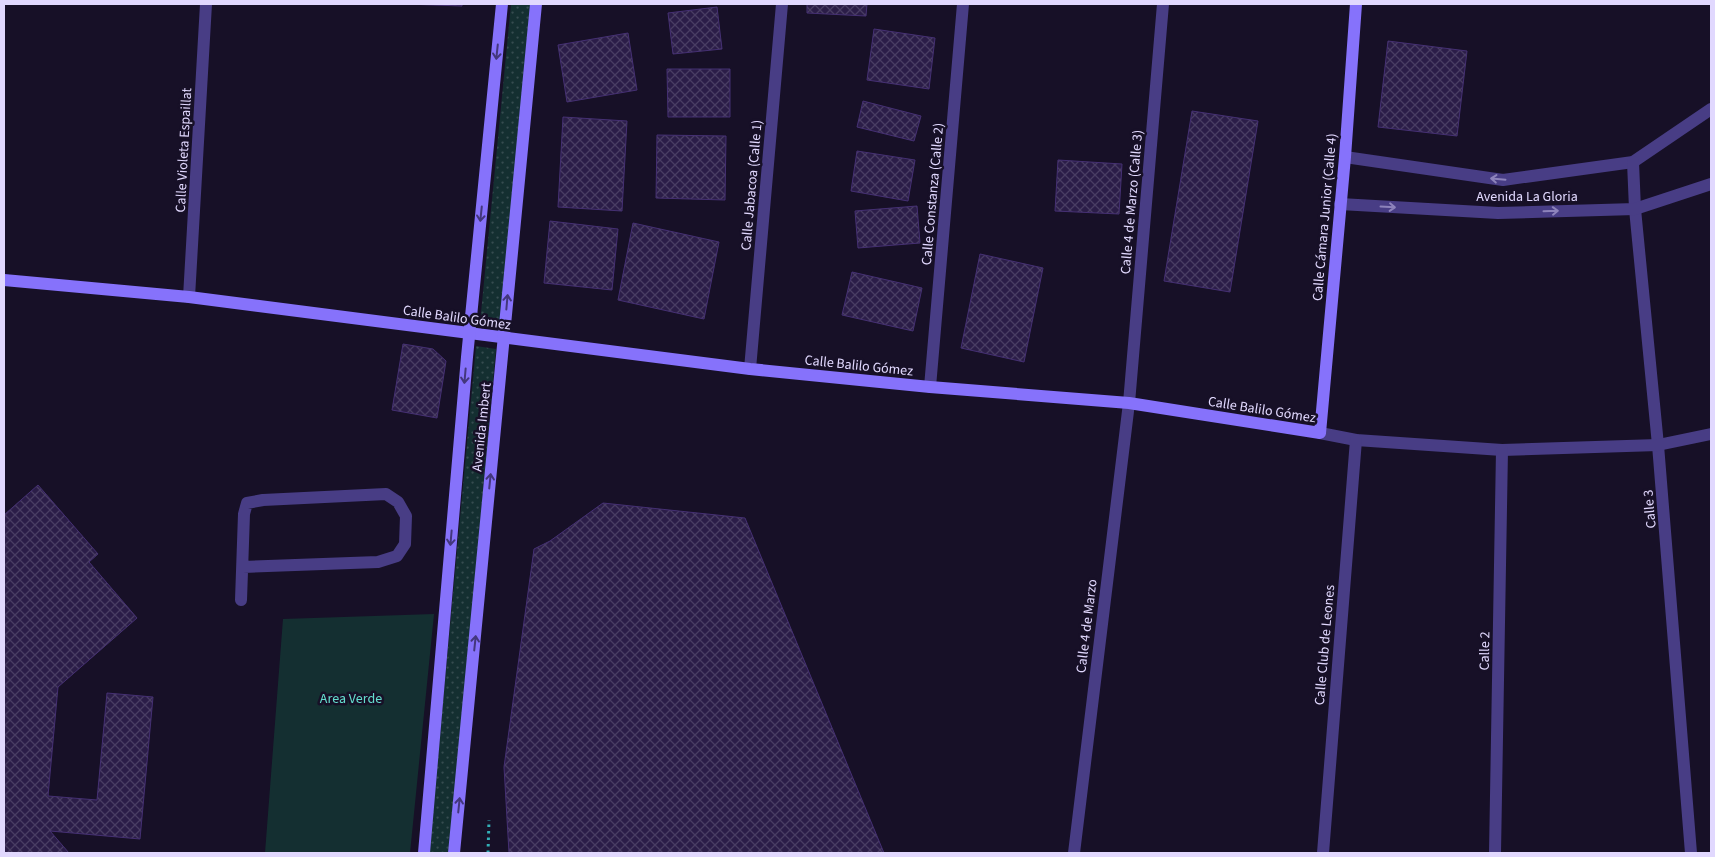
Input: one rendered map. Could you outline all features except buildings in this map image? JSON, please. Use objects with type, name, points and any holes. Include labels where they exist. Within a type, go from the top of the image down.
[{"type":"street","name":"Calle Violeta Espaillat","points":[[189,297],[206,4]]},
{"type":"street","name":"Avenida Imbert","points":[[424,853],[469,333],[502,4]]},
{"type":"street","name":"Avenida Imbert","points":[[454,853],[536,4]]},
{"type":"street","name":"Calle Jabacoa (Calle 1)","points":[[750,369],[782,4]]},
{"type":"street","name":"Calle Constanza (Calle 2)","points":[[930,387],[963,4]]},
{"type":"street","name":"Calle 4 de Marzo (Calle 3)","points":[[1129,403],[1164,4]]},
{"type":"street","name":"Calle Cámara Junior (Calle 4)","points":[[1320,433],[1345,157],[1356,4]]},
{"type":"street","points":[[1633,162],[1711,109]]},
{"type":"street","name":"Avenida La Gloria","points":[[1345,157],[1503,180],[1633,162]]},
{"type":"street","name":"Calle 3","points":[[1633,162],[1635,209],[1658,445],[1691,853]]},
{"type":"street","name":"Avenida La Gloria","points":[[1340,204],[1498,213],[1635,209],[1711,184]]},
{"type":"street","name":"Calle Balilo Gómez","points":[[4,280],[189,297],[750,369],[930,387],[1129,403],[1356,440],[1502,450],[1658,445],[1711,434]]},
{"type":"street","name":"Calle 4 de Marzo","points":[[1074,853],[1129,403]]},
{"type":"street","name":"Calle Club de Leones","points":[[1322,853],[1356,440]]},
{"type":"street","name":"Calle 2","points":[[1496,853],[1502,450]]},
{"type":"street","points":[[240,600],[244,514],[247,503],[263,500],[386,494],[398,502],[406,516],[404,544],[396,556],[378,562],[243,567]]},
{"type":"path","points":[[488,853],[489,820]]},
{"type":"green space","points":[[511,4],[531,4],[500,324],[480,323]]},
{"type":"green space","points":[[476,346],[496,349],[450,853],[429,853]]},
{"type":"green space","name":"Area Verde","points":[[434,614],[410,853],[265,853],[283,619]]}]
